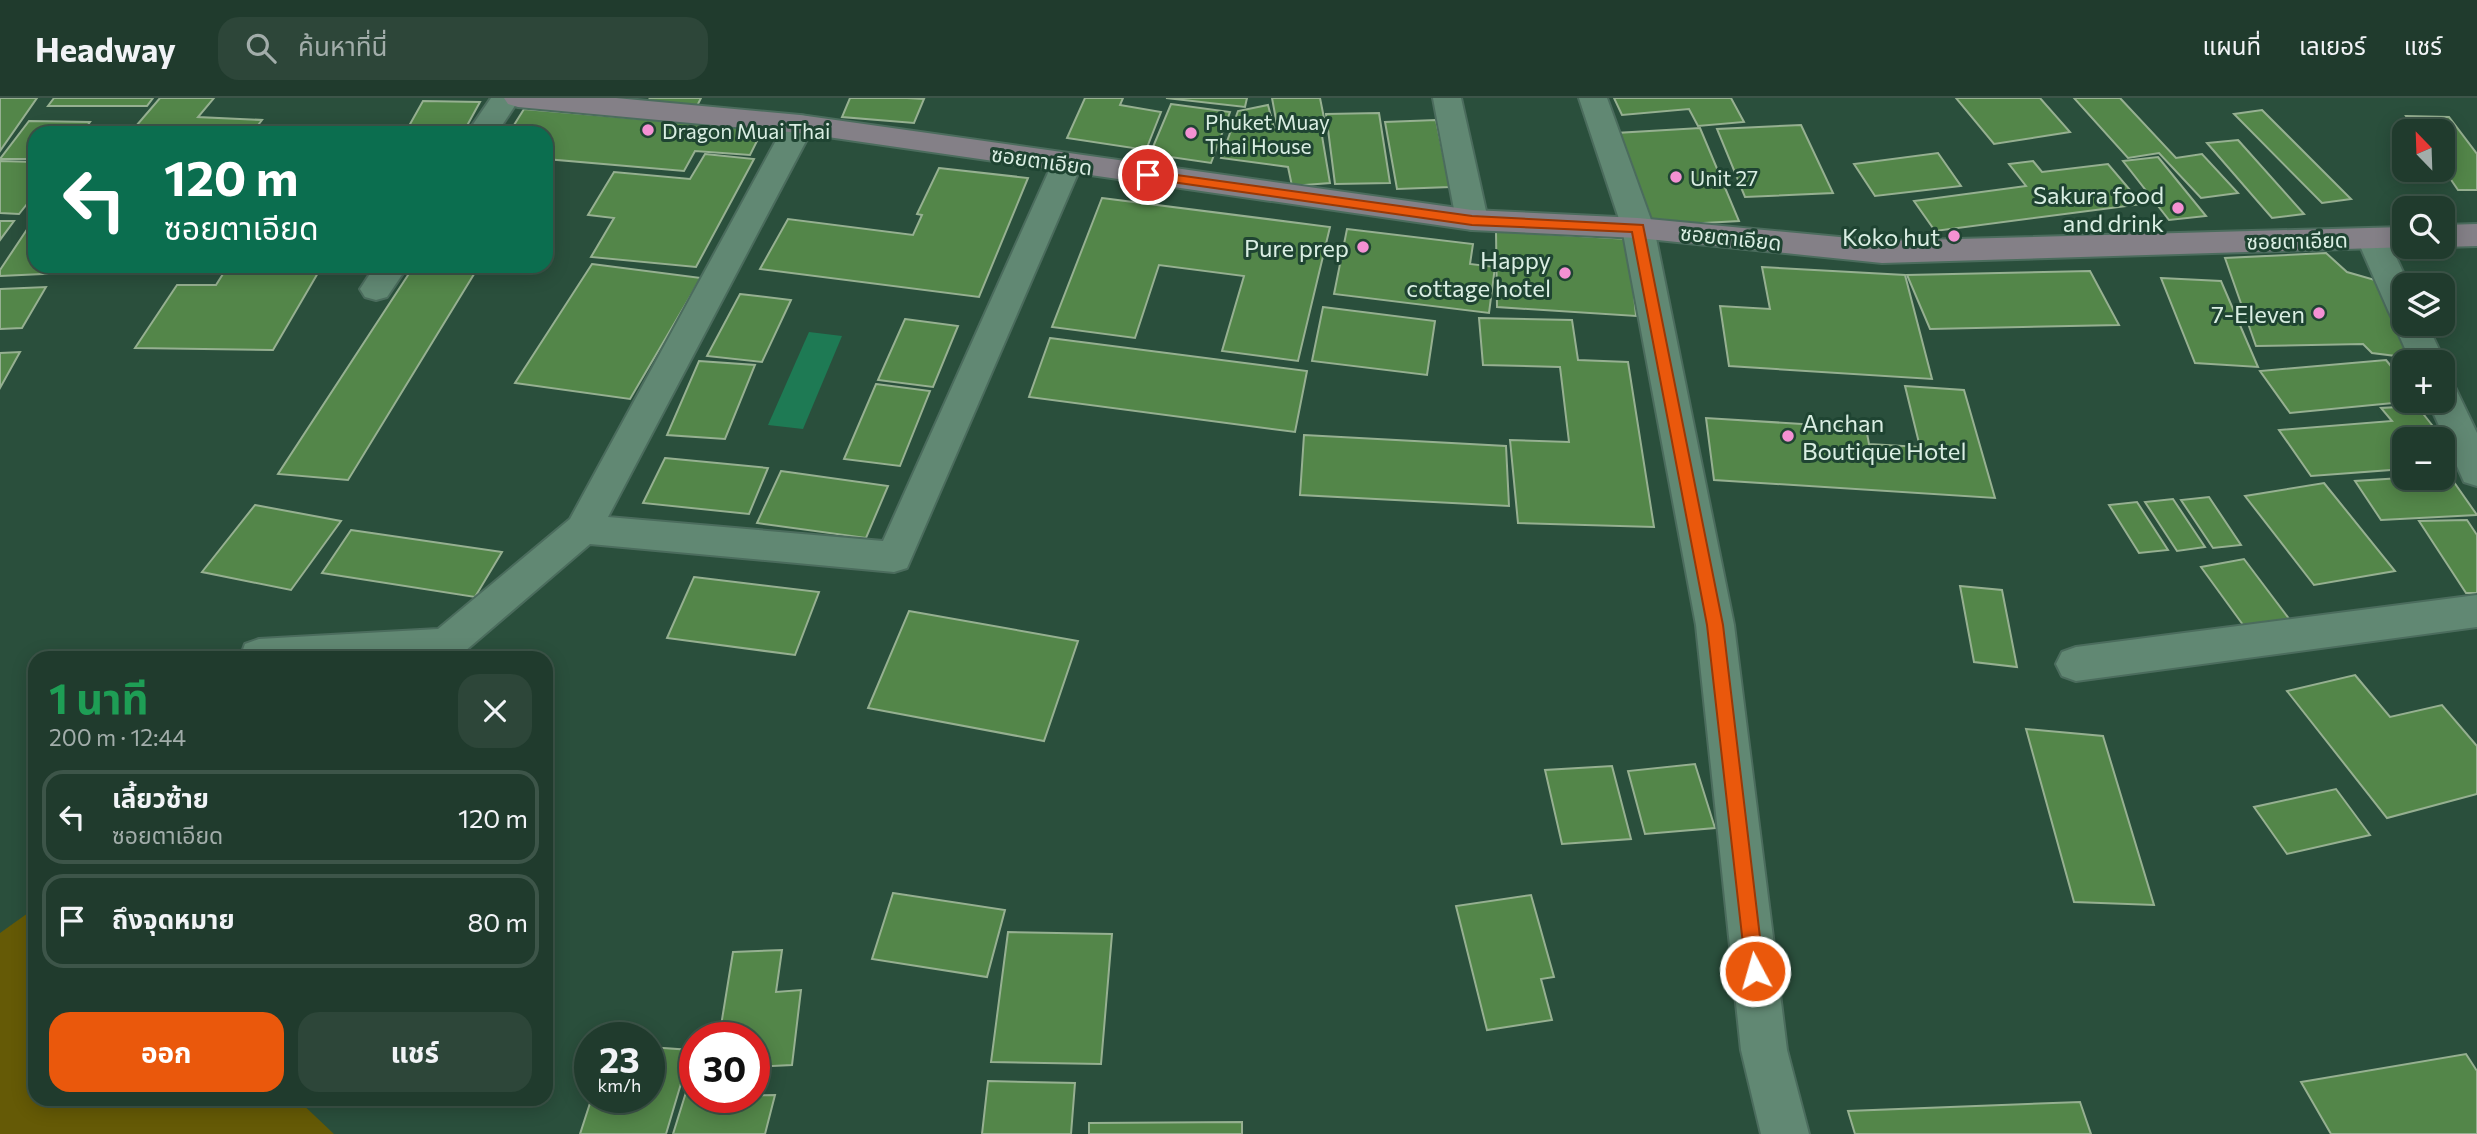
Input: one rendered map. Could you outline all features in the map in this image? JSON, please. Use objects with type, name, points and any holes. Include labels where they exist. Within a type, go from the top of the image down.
[{"type":"street","points":[[487,126],[506,98]]},
{"type":"street","name":"ซอยตาเอียด","points":[[519,98],[800,124],[1472,220],[1638,228],[1882,252],[2392,238]]},
{"type":"street","points":[[1447,98],[1472,220]]},
{"type":"street","points":[[1593,98],[1638,228],[1715,625],[1764,1050],[1785,1134]]},
{"type":"street","points":[[344,651],[447,645],[583,529],[800,124]]},
{"type":"street","points":[[583,529],[894,556],[1067,164]]},
{"type":"street","points":[[2455,236],[2477,235]]},
{"type":"street","points":[[2373,239],[2392,283]]},
{"type":"street","points":[[2451,413],[2477,472]]},
{"type":"street","points":[[2076,664],[2477,611]]},
{"type":"shaded area","points":[[809,332],[842,336],[803,429],[768,425]]},
{"type":"shaded area","points":[[28,913],[28,1106],[304,1106],[334,1134],[0,1134],[0,933]]},
{"type":"building","points":[[0,98],[37,98],[0,151]]},
{"type":"building","points":[[54,98],[153,98],[147,106],[48,106]]},
{"type":"building","points":[[160,98],[214,98],[198,117],[262,120],[257,126],[136,126]]},
{"type":"building","points":[[650,98],[701,98],[696,108],[646,104]]},
{"type":"building","points":[[850,98],[924,99],[914,123],[842,117]]},
{"type":"building","points":[[1085,98],[1123,98],[1120,105],[1161,112],[1146,150],[1067,138]]},
{"type":"building","points":[[1166,98],[1247,98],[1245,107]]},
{"type":"building","points":[[1272,98],[1320,98],[1325,123],[1277,125]]},
{"type":"building","points":[[1614,98],[1731,98],[1744,122],[1698,126],[1689,109],[1622,115]]},
{"type":"building","points":[[1956,98],[2040,98],[2070,132],[1994,144]]},
{"type":"building","points":[[2074,98],[2120,98],[2176,158],[2202,154],[2238,193],[2201,198],[2159,153],[2128,158]]},
{"type":"building","points":[[423,101],[480,102],[467,126],[409,126]]},
{"type":"building","name":"Phuket Muay Thai House","points":[[1171,104],[1230,112],[1211,163],[1150,154]]},
{"type":"building","points":[[1268,105],[1274,128],[1320,124],[1330,183],[1292,186],[1288,167],[1221,158],[1238,111]]},
{"type":"building","points":[[524,109],[763,129],[750,155],[695,151],[684,171],[553,160],[553,126],[513,126]]},
{"type":"building","points":[[2262,110],[2351,199],[2322,203],[2234,114]]},
{"type":"building","points":[[1379,113],[1390,183],[1335,184],[1326,114]]},
{"type":"building","points":[[2406,116],[2451,119],[2408,119]]},
{"type":"building","points":[[1436,120],[1450,187],[1397,189],[1385,122]]},
{"type":"building","points":[[29,121],[90,122],[87,126],[28,126],[28,159],[0,159]]},
{"type":"building","points":[[1801,125],[1833,193],[1745,197],[1717,129]]},
{"type":"building","points":[[2455,125],[2477,154],[2477,190],[2458,190],[2453,182],[2455,182]]},
{"type":"building","name":"Unit 27","points":[[1700,128],[1739,221],[1650,226],[1616,133]]},
{"type":"building","points":[[2238,140],[2304,214],[2272,218],[2207,143]]},
{"type":"building","points":[[1938,153],[1961,186],[1875,196],[1854,164]]},
{"type":"building","points":[[705,154],[754,159],[696,267],[591,257],[614,218],[588,215],[614,172],[690,179]]},
{"type":"building","points":[[2158,157],[2206,216],[2169,220],[2123,161]]},
{"type":"building","points":[[0,161],[28,162],[28,203],[19,214],[0,213]]},
{"type":"building","points":[[2033,161],[2042,172],[2108,164],[2142,204],[1935,231],[1914,201],[2026,186],[2009,164]]},
{"type":"building","points":[[939,168],[1028,178],[979,297],[760,269],[788,219],[913,235],[922,215],[917,214]]},
{"type":"building","points":[[1102,198],[1330,227],[1298,361],[1222,351],[1244,276],[1159,265],[1135,338],[1052,327]]},
{"type":"building","points":[[0,221],[14,221],[0,240]]},
{"type":"building","points":[[28,228],[28,273],[64,273],[0,276],[0,270]]},
{"type":"building","points":[[1347,229],[1473,244],[1470,264],[1495,267],[1489,313],[1334,294]]},
{"type":"building","name":"Happy cottage hotel","points":[[1496,231],[1629,239],[1636,316],[1497,307]]},
{"type":"building","name":"7-Eleven","points":[[2326,253],[2347,272],[2382,282],[2392,307],[2392,336],[2403,336],[2409,350],[2392,350],[2392,356],[2372,353],[2363,344],[2256,346],[2225,258]]},
{"type":"building","points":[[592,264],[701,278],[630,399],[515,383]]},
{"type":"building","points":[[1762,267],[1905,275],[1932,379],[1729,366],[1720,306],[1770,309]]},
{"type":"building","points":[[2090,271],[2119,325],[1930,329],[1907,275]]},
{"type":"building","points":[[224,273],[318,273],[273,350],[135,348],[177,285],[216,285]]},
{"type":"building","points":[[409,273],[475,273],[348,480],[278,474]]},
{"type":"building","points":[[2161,278],[2221,281],[2258,367],[2195,363]]},
{"type":"building","points":[[46,287],[22,328],[0,329],[0,289]]},
{"type":"building","points":[[740,294],[791,300],[762,362],[707,356]]},
{"type":"building","points":[[1323,307],[1435,321],[1427,375],[1312,361]]},
{"type":"building","points":[[1479,318],[1572,320],[1578,360],[1628,362],[1654,527],[1518,523],[1510,440],[1569,442],[1560,367],[1483,365]]},
{"type":"building","points":[[905,319],[958,326],[933,387],[878,380]]},
{"type":"building","points":[[1050,338],[1307,371],[1295,432],[1029,397]]},
{"type":"building","points":[[20,352],[0,388],[0,353]]},
{"type":"building","points":[[2386,360],[2392,367],[2392,403],[2290,413],[2260,371]]},
{"type":"building","points":[[699,361],[755,365],[725,439],[667,435]]},
{"type":"building","points":[[876,384],[930,391],[900,466],[844,459]]},
{"type":"building","name":"Anchan Boutique Hotel","points":[[1905,386],[1964,390],[1995,498],[1714,480],[1706,418],[1866,428],[1869,444],[1920,447]]},
{"type":"building","points":[[2392,407],[2392,413],[2423,413],[2434,427],[2392,427],[2392,470],[2311,476],[2279,430],[2392,421],[2381,408]]},
{"type":"building","points":[[1304,435],[1506,446],[1509,506],[1300,495]]},
{"type":"building","points":[[2455,455],[2462,464],[2455,465]]},
{"type":"building","points":[[665,458],[768,468],[749,514],[643,503]]},
{"type":"building","points":[[781,471],[888,486],[866,538],[757,523]]},
{"type":"building","points":[[2392,479],[2392,490],[2455,490],[2455,484],[2477,515],[2381,520],[2355,481]]},
{"type":"building","points":[[2324,483],[2395,571],[2314,585],[2245,496]]},
{"type":"building","points":[[2209,497],[2241,545],[2213,548],[2181,500]]},
{"type":"building","points":[[2173,499],[2205,547],[2177,551],[2145,502]]},
{"type":"building","points":[[2137,502],[2168,550],[2139,553],[2109,505]]},
{"type":"building","points":[[255,505],[341,521],[291,590],[202,572]]},
{"type":"building","points":[[2467,520],[2477,535],[2477,593],[2466,593],[2419,521]]},
{"type":"building","points":[[351,530],[502,552],[475,597],[322,573]]},
{"type":"building","points":[[2244,559],[2290,620],[2246,629],[2201,567]]},
{"type":"building","points":[[694,577],[819,592],[795,655],[667,638]]},
{"type":"building","points":[[1960,586],[2002,590],[2017,667],[1974,662]]},
{"type":"building","points":[[909,611],[1078,641],[1044,741],[868,708]]},
{"type":"building","points":[[2355,675],[2390,717],[2442,705],[2477,746],[2477,794],[2387,818],[2287,691]]},
{"type":"building","points":[[2026,729],[2103,736],[2154,905],[2074,902]]},
{"type":"building","points":[[1695,764],[1715,828],[1645,834],[1628,771]]},
{"type":"building","points":[[1612,766],[1631,839],[1562,844],[1545,770]]},
{"type":"building","points":[[2336,789],[2370,835],[2287,854],[2254,807]]},
{"type":"building","points":[[893,893],[1005,910],[987,977],[872,959]]},
{"type":"building","points":[[1531,895],[1554,977],[1541,979],[1552,1020],[1487,1030],[1456,906]]},
{"type":"building","points":[[1008,932],[1112,934],[1101,1064],[991,1062]]},
{"type":"building","points":[[782,950],[776,992],[801,990],[792,1065],[770,1066],[770,1022],[722,1022],[733,952]]},
{"type":"building","points":[[665,1048],[679,1049],[679,1090],[666,1134],[580,1134],[587,1113],[665,1113]]},
{"type":"building","points":[[2466,1054],[2477,1071],[2477,1134],[2331,1134],[2301,1082]]},
{"type":"building","points":[[988,1081],[1075,1083],[1071,1134],[982,1134]]},
{"type":"building","points":[[770,1095],[775,1095],[765,1134],[673,1134],[680,1113],[770,1113]]},
{"type":"building","points":[[2080,1102],[2091,1134],[1855,1134],[1848,1111]]},
{"type":"building","points":[[1242,1122],[1242,1134],[1089,1134],[1089,1123]]},
{"type":"place","name":"Dragon Muai Thai","points":[[648,130]]},
{"type":"place","name":"Phuket Muay Thai House","points":[[1191,133]]},
{"type":"place","name":"Unit 27","points":[[1676,177]]},
{"type":"place","name":"Sakura food and drink","points":[[2178,208]]},
{"type":"place","name":"Koko hut","points":[[1954,236]]},
{"type":"place","name":"Pure prep","points":[[1363,247]]},
{"type":"place","name":"Happy cottage hotel","points":[[1565,273]]},
{"type":"place","name":"7-Eleven","points":[[2319,313]]},
{"type":"place","name":"Anchan Boutique Hotel","points":[[1788,436]]},
{"type":"route","points":[[1148,175],[1472,220],[1638,228],[1715,625],[1755,971]]}]
